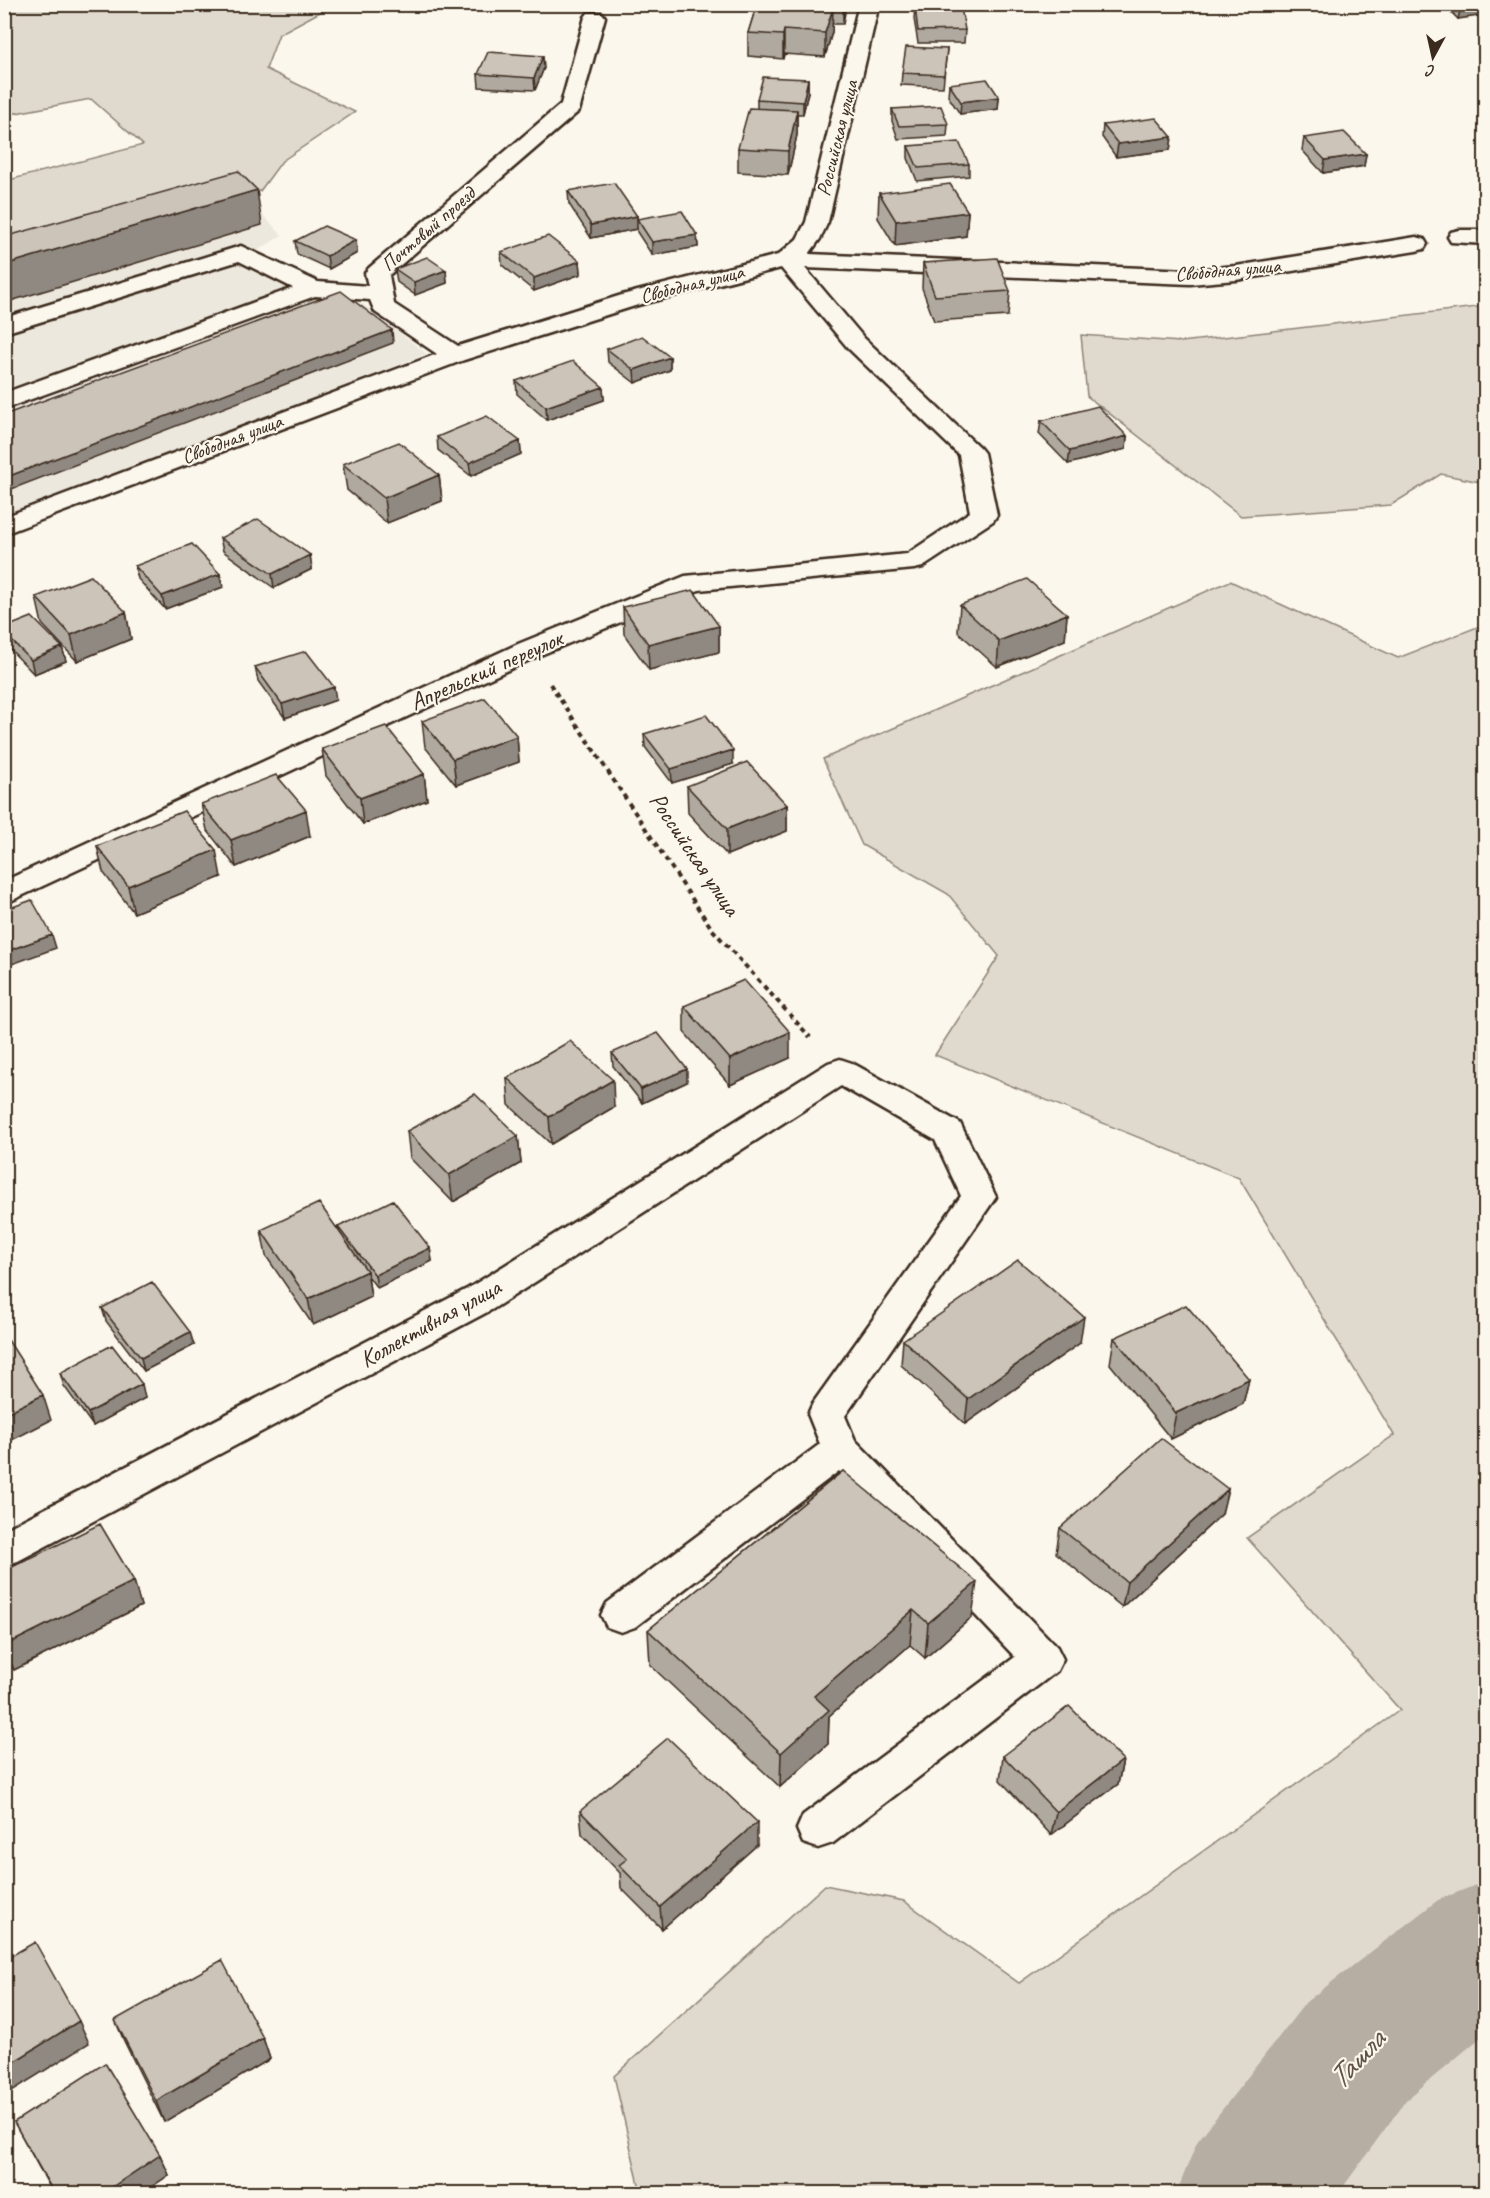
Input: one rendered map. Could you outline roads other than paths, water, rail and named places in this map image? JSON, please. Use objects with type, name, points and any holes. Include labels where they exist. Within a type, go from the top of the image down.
[{"type":"street","name":"Российская улица","points":[[786,260],[800,251],[810,239],[817,222],[869,4]]},
{"type":"street","name":"Почтовый проезд","points":[[455,355],[383,307],[377,273],[571,106],[595,17]]},
{"type":"street","points":[[1459,237],[1485,237]]},
{"type":"street","name":"Свободная улица","points":[[4,526],[455,355],[630,300],[786,260],[1190,278],[1236,273],[1416,244]]},
{"type":"street","points":[[4,326],[241,254],[313,289],[381,294]]},
{"type":"street","name":"Апрельский переулок","points":[[4,894],[528,650],[694,582],[914,561],[984,515],[971,453],[856,343],[786,260]]},
{"type":"street","points":[[4,402],[313,289]]},
{"type":"street","name":"Коллективная улица","points":[[4,1549],[480,1299],[840,1071],[948,1132],[979,1197],[826,1414],[841,1449]]},
{"type":"street","points":[[621,1615],[841,1449],[1043,1659],[818,1829]]},
{"type":"waterway","name":"Ташла","points":[[1249,2194],[1356,2051],[1486,1946]]}]
